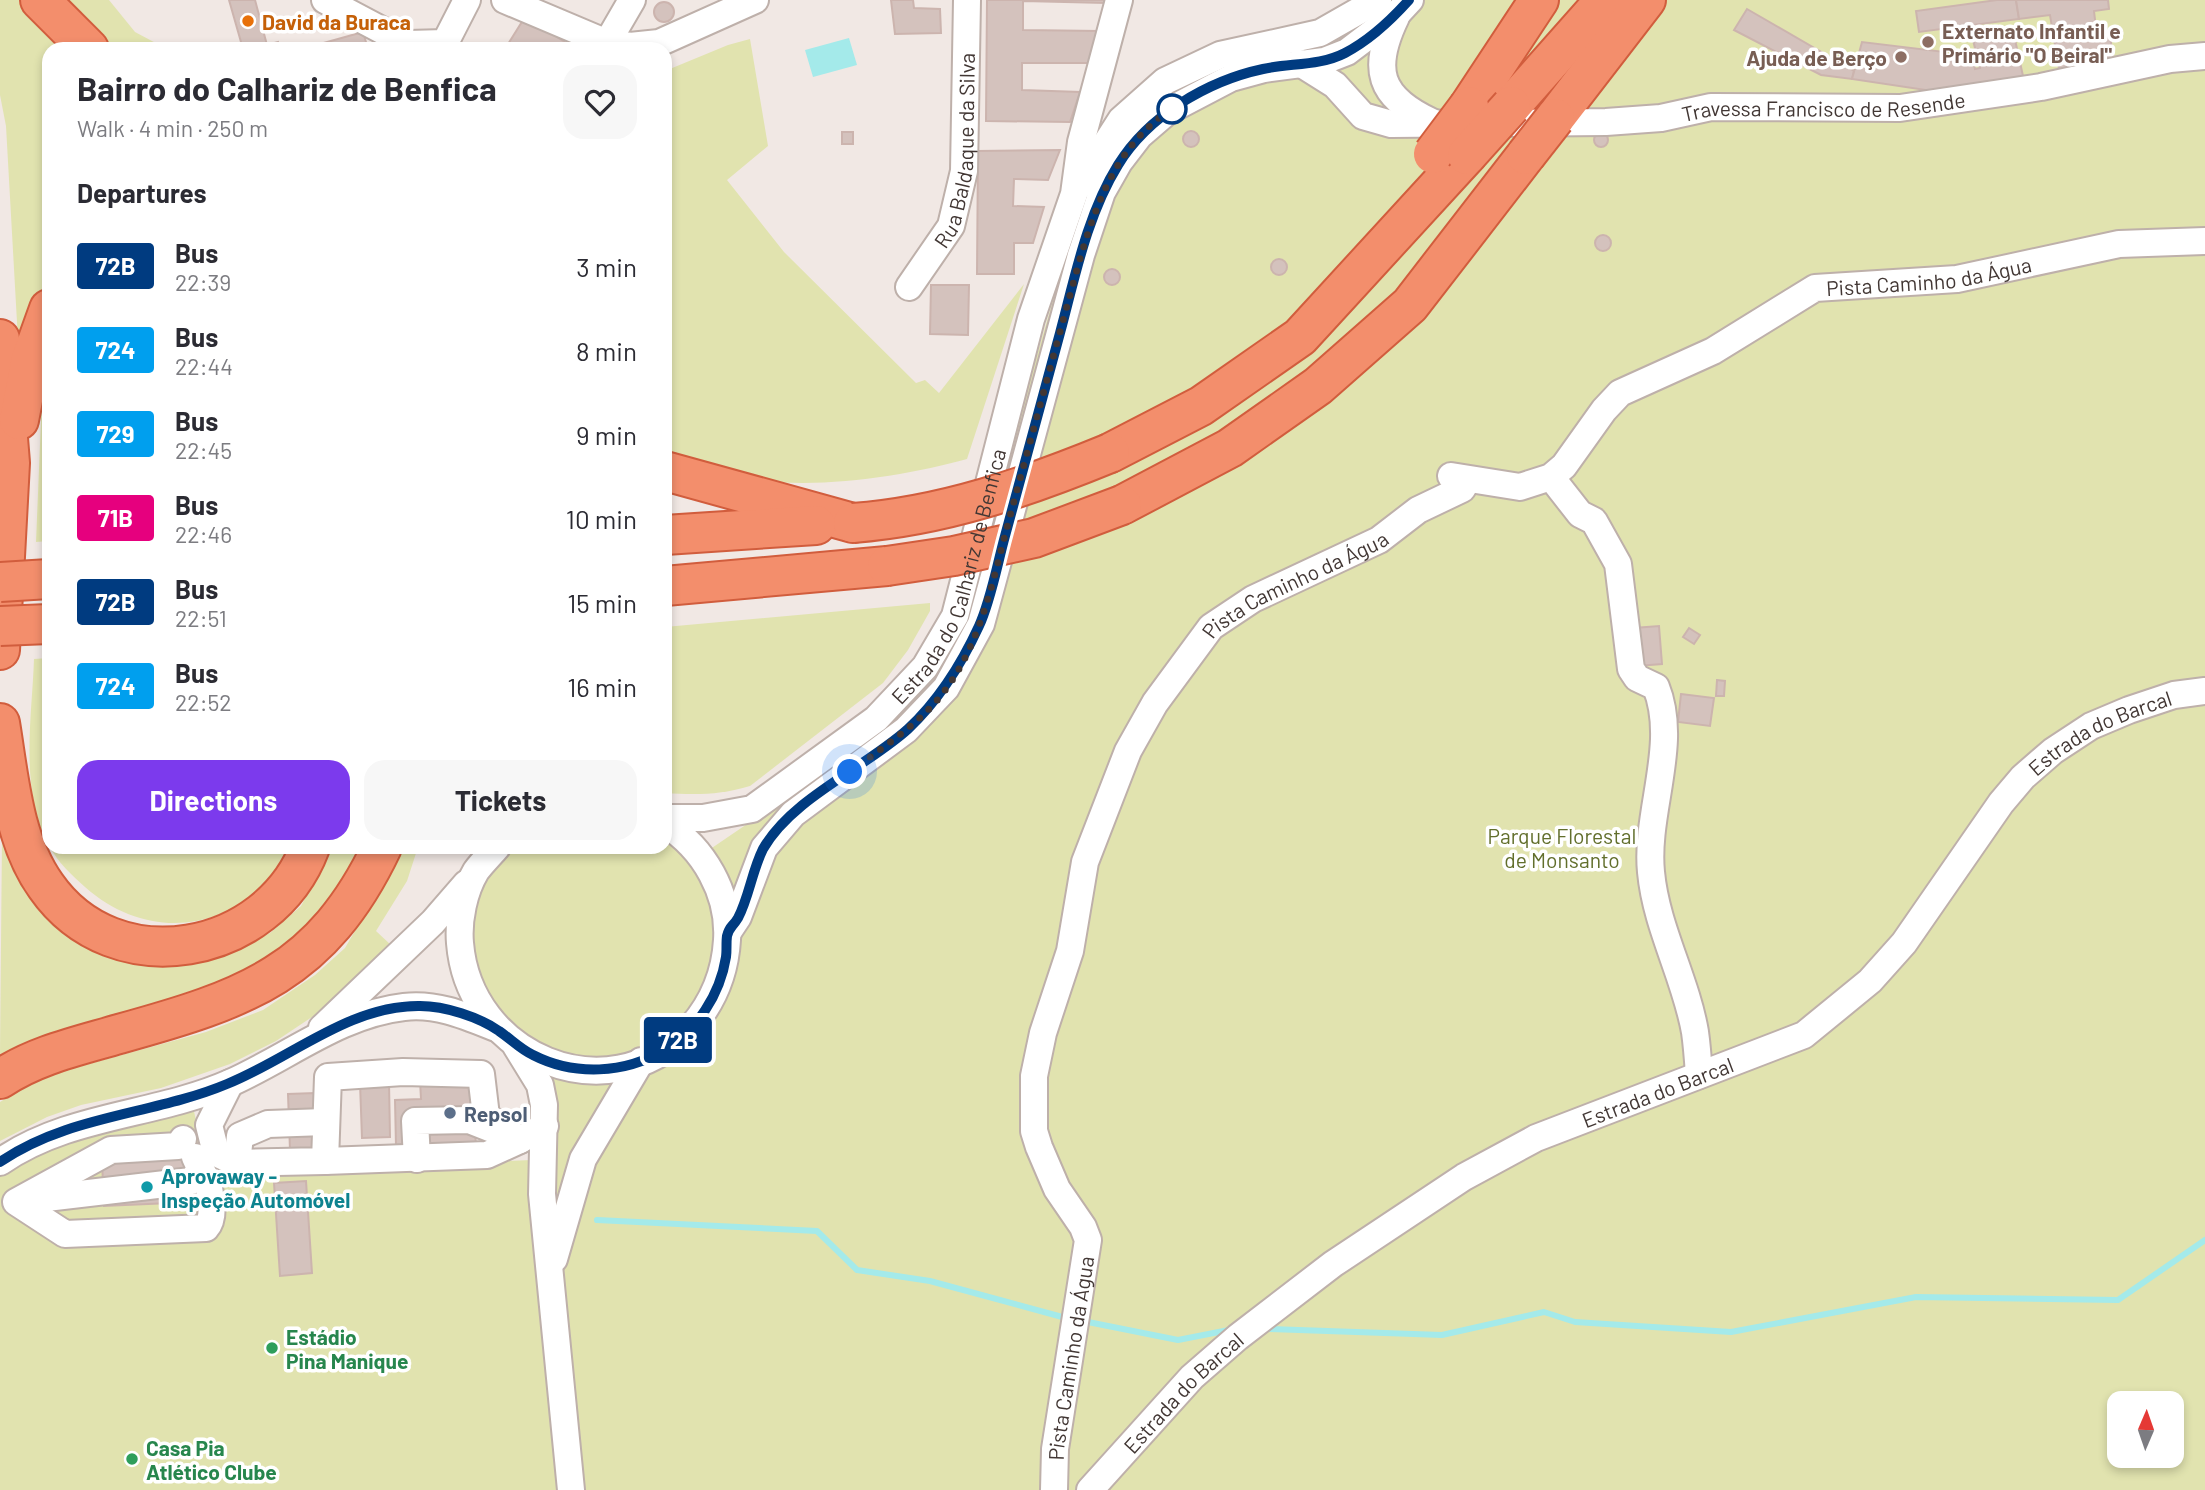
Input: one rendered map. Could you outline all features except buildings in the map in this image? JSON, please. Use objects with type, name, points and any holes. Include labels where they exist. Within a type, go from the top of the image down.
[{"type":"highway","points":[[40,0],[82,42]]},
{"type":"highway","points":[[672,535],[853,523],[949,509],[1028,487],[1110,453],[1202,406],[1300,337],[1407,219],[1452,135],[1539,0]]},
{"type":"highway","points":[[1452,135],[1511,106],[1636,1]]},
{"type":"highway","points":[[672,585],[887,566],[954,556],[1034,538],[1122,505],[1230,448],[1318,386],[1409,305],[1564,106],[1636,1]]},
{"type":"highway","points":[[10,463],[31,359],[42,328]]},
{"type":"highway","points":[[0,339],[10,463],[0,650]]},
{"type":"highway","points":[[672,473],[853,523]]},
{"type":"highway","points":[[0,582],[42,579]]},
{"type":"highway","points":[[0,626],[42,624]]},
{"type":"highway","points":[[0,723],[12,797],[30,858],[56,900],[95,930],[116,939],[162,949],[186,947],[234,930],[253,918],[293,880],[306,854]]},
{"type":"highway","points":[[0,1079],[40,1058],[206,1010],[244,994],[277,974],[329,931],[357,893],[378,854]]},
{"type":"street","points":[[325,0],[404,42]]},
{"type":"street","points":[[446,42],[467,0]]},
{"type":"street","points":[[505,0],[605,42]]},
{"type":"street","points":[[608,42],[632,0]]},
{"type":"street","points":[[661,42],[755,0]]},
{"type":"street","name":"Rua Baldaque da Silva","points":[[909,287],[951,226],[964,171],[967,0]]},
{"type":"street","name":"Estrada do Calhariz de Benfica","points":[[672,817],[703,818],[751,808],[876,719],[925,667],[955,616],[1031,319],[1074,194],[1080,142],[1119,0]]},
{"type":"street","name":"Estrada do Calhariz de Benfica","points":[[1074,194],[1121,120],[1165,81],[1220,55],[1320,33],[1395,5]]},
{"type":"street","name":"Estrada do Calhariz de Benfica","points":[[728,932],[738,918],[764,848],[793,814],[906,730],[946,688],[981,624],[1081,255],[1102,192],[1119,162],[1139,136],[1180,105],[1231,78],[1300,63],[1324,61],[1348,52],[1395,5]]},
{"type":"street","name":"Travessa Francisco de Resende","points":[[1395,5],[1384,41],[1381,64],[1384,81],[1390,94],[1405,110],[1452,135]]},
{"type":"street","name":"Travessa Francisco de Resende","points":[[1300,63],[1335,85],[1363,116],[1376,122],[1452,135],[1661,118],[1711,107],[1900,108],[2042,87],[2170,59],[2205,56]]},
{"type":"street","name":"Pista Caminho da Água","points":[[1054,1490],[1055,1450],[1088,1240],[1083,1227],[1057,1189],[1039,1147],[1034,1131],[1034,1076],[1042,1033],[1070,951],[1085,862],[1115,779],[1155,702],[1211,627],[1253,599],[1380,540],[1418,510],[1462,489],[1459,478],[1520,487],[1551,477],[1564,466],[1620,393],[1713,351],[1815,288],[1957,279],[2119,244],[2205,241]]},
{"type":"street","points":[[1551,477],[1580,514],[1594,521],[1611,547],[1622,581],[1631,669],[1637,678],[1656,687],[1662,702],[1662,752],[1653,809],[1651,872],[1670,953],[1695,1030],[1699,1074]]},
{"type":"street","name":"Estrada do Barcal","points":[[1090,1490],[1192,1377],[1283,1299],[1464,1177],[1536,1139],[1804,1035],[1870,981],[1904,943],[2001,803],[2023,777],[2053,751],[2091,726],[2129,710],[2174,695],[2205,691]]},
{"type":"street","points":[[0,1162],[18,1149],[80,1124],[178,1101],[230,1083],[366,1015],[402,1007],[447,1009],[551,1062],[589,1070],[615,1068],[641,1061],[672,1044],[698,1020],[721,979],[728,932],[725,908],[707,864],[692,846],[672,830]]},
{"type":"street","points":[[306,1043],[433,922],[491,854]]},
{"type":"street","points":[[476,872],[462,907],[459,933],[461,959],[474,996],[540,1085],[545,1126],[542,1194],[571,1490]]},
{"type":"street","points":[[549,1277],[572,1189],[583,1159],[627,1090],[641,1061]]},
{"type":"street","points":[[325,1161],[328,1077],[403,1072],[481,1074],[486,1116],[520,1140]]},
{"type":"street","points":[[230,1083],[209,1125],[212,1146],[223,1158],[237,1163],[487,1155],[545,1126]]},
{"type":"street","points":[[8,1203],[111,1150],[178,1146],[213,1114]]},
{"type":"street","points":[[417,1159],[415,1121],[470,1120],[520,1140]]},
{"type":"street","points":[[237,1163],[240,1136],[268,1124],[325,1122]]},
{"type":"street","points":[[8,1203],[65,1234],[206,1228],[211,1220],[209,1181],[183,1139]]},
{"type":"street","points":[[8,1203],[191,1181],[201,1170]]},
{"type":"green space","points":[[0,0],[25,0],[63,42],[42,42],[42,295],[18,340],[6,126],[0,95]]},
{"type":"green space","points":[[60,0],[109,0],[135,32],[154,42],[105,42]]},
{"type":"green space","name":"Parque Florestal de Monsanto","points":[[1393,0],[2205,0],[2205,1490],[0,1490],[0,1172],[28,1151],[193,1107],[203,1152],[218,1174],[531,1160],[548,1108],[451,949],[497,854],[672,854],[672,831],[703,854],[800,788],[927,677],[1013,437],[1072,235],[1168,95],[1211,71],[1322,43],[1356,28]]},
{"type":"green space","points":[[750,39],[768,146],[727,180],[784,252],[916,383],[925,380],[939,393],[1024,284],[967,459],[887,476],[800,483],[748,478],[672,454],[672,68]]},
{"type":"green space","points":[[42,396],[42,542],[36,542]]},
{"type":"green space","points":[[930,603],[930,611],[908,650],[883,683],[750,786],[708,794],[672,793],[672,626]]},
{"type":"green space","points":[[42,658],[42,829],[34,802],[29,754],[34,659]]},
{"type":"green space","points":[[2,836],[97,951],[129,962],[168,966],[217,958],[270,933],[301,906],[328,854],[361,854],[305,932],[246,976],[0,1054]]},
{"type":"green space","points":[[54,854],[288,854],[274,875],[251,896],[226,912],[199,921],[170,923],[141,918],[112,906],[85,887]]},
{"type":"green space","points":[[400,854],[416,854],[407,881],[376,931],[392,946],[321,1011],[276,1041],[230,1064],[161,1088],[81,1105],[47,1117],[0,1141],[0,1102],[23,1088],[59,1072],[206,1032],[263,1010],[315,975],[345,948]]},
{"type":"water","points":[[849,38],[857,65],[813,77],[805,50]]},
{"type":"waterway","points":[[597,1220],[817,1231],[857,1270],[930,1281],[1066,1318]]},
{"type":"waterway","points":[[1269,1329],[1442,1335],[1544,1312],[1575,1322],[1731,1332],[1916,1297],[2118,1300],[2205,1240]]},
{"type":"waterway","points":[[1083,1321],[1178,1340],[1234,1329]]},
{"type":"bus line","name":"72B","points":[[0,1162],[18,1149],[80,1124],[178,1101],[230,1083],[366,1015],[402,1007],[447,1009],[496,1028],[516,1045],[538,1058],[589,1070],[615,1068],[641,1061],[682,1037],[698,1020],[721,979],[728,932],[738,918],[764,848],[793,814],[906,730],[946,688],[981,624],[1081,255],[1102,192],[1119,162],[1139,136],[1168,111],[1231,78],[1264,69],[1324,61],[1348,52],[1397,14],[1409,0]]},
{"type":"place","name":"David da Buraca","points":[[248,21]]},
{"type":"place","name":"Externato Infantil e Primário \"O Beiral\"","points":[[1928,42]]},
{"type":"place","name":"Ajuda de Berço","points":[[1901,57]]},
{"type":"place","name":"Repsol","points":[[450,1113]]},
{"type":"place","name":"Aprovaway - Inspeção Automóvel","points":[[147,1187]]},
{"type":"place","name":"Estádio Pina Manique","points":[[272,1348]]},
{"type":"place","name":"Casa Pia Atlético Clube","points":[[132,1459]]},
{"type":"route","points":[[850,772],[906,730],[946,688],[981,624],[1081,255],[1102,192],[1119,162],[1139,136],[1172,109]]}]
